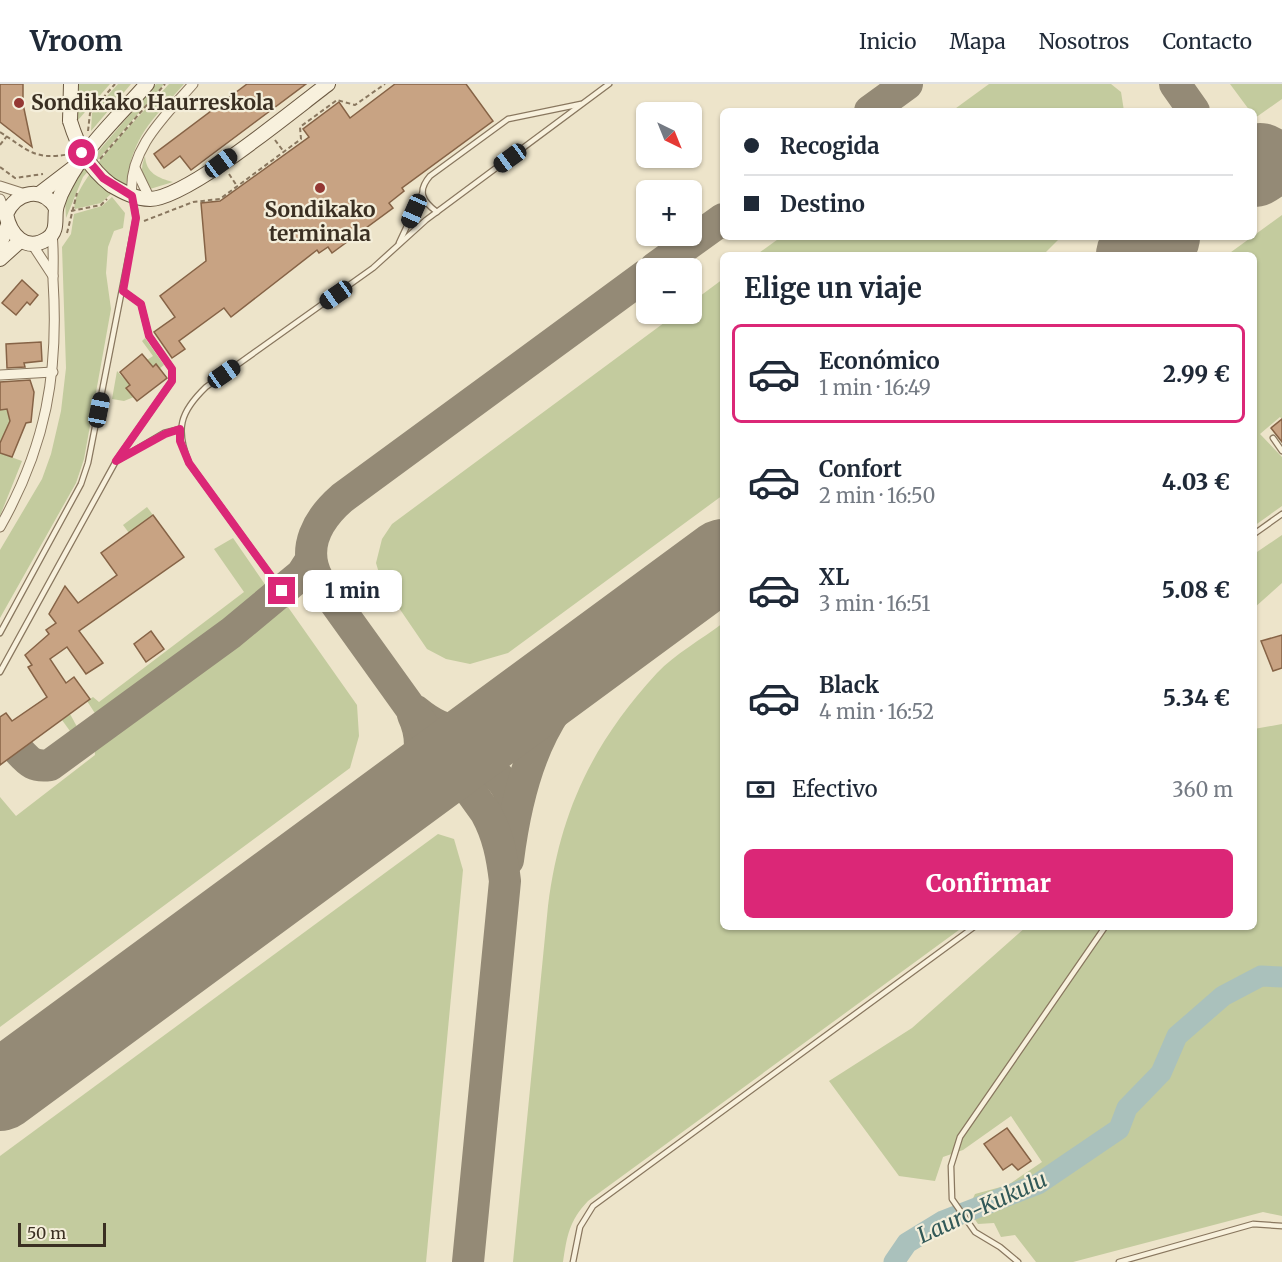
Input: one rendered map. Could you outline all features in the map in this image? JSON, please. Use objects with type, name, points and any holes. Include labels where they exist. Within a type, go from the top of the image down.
[{"type":"street","points":[[71,84],[70,121],[82,153],[97,173],[111,185],[132,196],[150,199],[184,189],[328,84]]},
{"type":"street","points":[[0,244],[12,202],[32,194],[74,159],[147,84]]},
{"type":"street","points":[[132,196],[135,166],[153,130],[193,84]]},
{"type":"street","points":[[0,527],[15,500],[38,444],[48,405],[53,372],[55,332],[52,234],[57,222],[56,208],[74,159]]},
{"type":"street","points":[[135,166],[150,199]]},
{"type":"street","points":[[0,186],[52,201],[56,208]]},
{"type":"street","points":[[0,199],[7,219],[53,276]]},
{"type":"street","points":[[0,259],[26,242],[52,234]]},
{"type":"street","points":[[0,375],[53,372]]},
{"type":"lane","points":[[282,591],[189,463],[180,441],[180,429],[192,400],[206,387],[373,268],[436,212],[609,84]]},
{"type":"lane","points":[[398,246],[422,194],[423,185],[430,176],[508,119],[583,103]]},
{"type":"lane","points":[[422,194],[426,203],[436,212]]},
{"type":"lane","points":[[0,633],[81,484],[88,463],[136,218],[132,196]]},
{"type":"lane","points":[[0,672],[116,461],[172,381],[172,369],[149,336],[141,304],[123,291]]},
{"type":"lane","points":[[116,461],[165,434],[180,429]]},
{"type":"lane","points":[[1273,438],[1282,451]]},
{"type":"lane","points":[[1257,532],[1282,514]]},
{"type":"lane","points":[[573,1262],[580,1227],[593,1206],[970,930]]},
{"type":"lane","points":[[1018,1262],[968,1225],[952,1199],[951,1166],[960,1137],[1103,930]]},
{"type":"lane","points":[[1119,1262],[1253,1224],[1282,1226]]},
{"type":"path","points":[[88,137],[87,124],[90,112],[115,84]]},
{"type":"path","points":[[0,132],[29,153],[50,158],[74,159]]},
{"type":"path","points":[[0,145],[7,136]]},
{"type":"green space","points":[[77,84],[110,84],[78,120],[76,87]]},
{"type":"green space","points":[[118,84],[131,84],[91,131],[92,113]]},
{"type":"green space","points":[[156,84],[164,84],[83,177],[66,218],[65,200],[78,175]]},
{"type":"green space","points":[[169,84],[184,84],[145,130],[133,153],[126,186],[116,179],[108,191],[112,193],[101,203],[75,209],[76,198],[97,165]]},
{"type":"green space","points":[[989,84],[1111,84],[1121,92],[1124,108],[956,108]]},
{"type":"green space","points":[[1230,84],[1282,84],[1282,99],[1257,117],[1257,108],[1248,108]]},
{"type":"green space","points":[[145,156],[150,171],[162,179],[173,182],[150,189],[142,173]]},
{"type":"green space","points":[[112,197],[125,213],[123,228],[114,231],[108,247],[106,273],[111,309],[84,459],[76,483],[0,618],[0,550],[42,479],[51,454],[61,411],[66,368],[62,247],[71,234],[74,214],[102,206]]},
{"type":"green space","points":[[1282,215],[1282,419],[1280,417],[1260,434],[1282,457],[1282,506],[1257,524],[1257,252],[1231,252],[1248,240],[1257,240],[1257,233]]},
{"type":"green space","points":[[777,240],[1058,240],[1046,252],[760,252]]},
{"type":"green space","points":[[720,281],[720,497],[508,653],[470,664],[446,659],[427,649],[382,583],[376,563],[382,539],[392,524],[662,324],[702,324],[702,295]]},
{"type":"green space","points":[[145,338],[164,365],[159,369],[156,364],[152,367],[147,360],[153,356],[142,341]]},
{"type":"green space","points":[[117,371],[130,385],[127,388],[134,397],[124,401],[112,399]]},
{"type":"green space","points":[[7,409],[10,421],[0,443],[0,410]]},
{"type":"green space","points":[[0,453],[22,461],[0,516]]},
{"type":"green space","points":[[147,507],[153,515],[129,533],[123,525]]},
{"type":"green space","points":[[1282,535],[1282,583],[1257,605],[1257,552]]},
{"type":"green space","points":[[233,538],[271,593],[187,659],[100,721],[87,701],[93,697],[99,702],[244,592],[214,549]]},
{"type":"green space","points":[[283,600],[357,705],[359,736],[350,768],[0,1027],[0,797],[16,816],[95,755],[94,742]]},
{"type":"green space","points":[[720,625],[720,930],[959,930],[588,1201],[570,1229],[563,1262],[513,1262],[548,906],[561,840],[583,781],[614,726],[657,673],[680,653]]},
{"type":"green space","points":[[70,714],[81,734],[75,738],[62,720]]},
{"type":"green space","points":[[1282,724],[1282,1216],[1263,1212],[1073,1262],[1036,1262],[1015,1235],[1001,1237],[994,1223],[978,1224],[968,1209],[975,1194],[1008,1185],[1042,1162],[1011,1116],[963,1150],[943,1157],[935,1181],[899,1176],[829,1081],[912,1028],[1023,930],[1257,930],[1257,728]]},
{"type":"green space","points":[[438,834],[454,839],[463,870],[426,1262],[0,1262],[0,1156]]},
{"type":"building","name":"Sondikako Haurreskola","points":[[0,84],[23,84],[23,104],[32,147],[0,122]]},
{"type":"building","points":[[247,84],[306,84],[191,170],[180,156],[164,168],[154,154]]},
{"type":"building","name":"Sondikako terminala","points":[[395,84],[466,84],[493,121],[402,188],[404,191],[389,203],[393,208],[332,253],[328,247],[319,253],[317,250],[231,317],[224,308],[179,341],[185,349],[172,358],[154,332],[175,317],[160,296],[206,261],[201,203],[220,201],[309,137],[303,129],[339,102],[350,118]]},
{"type":"building","points":[[22,280],[38,295],[30,305],[27,302],[16,315],[2,303]]},
{"type":"building","points":[[41,342],[42,361],[24,363],[25,367],[7,368],[6,344]]},
{"type":"building","points":[[142,354],[153,367],[156,364],[167,378],[137,401],[126,388],[130,385],[120,372]]},
{"type":"building","points":[[30,380],[34,392],[31,422],[26,423],[12,457],[0,453],[0,443],[10,421],[7,409],[0,410],[0,382]]},
{"type":"building","points":[[1282,419],[1282,442],[1271,428]]},
{"type":"building","points":[[153,515],[184,557],[79,631],[103,663],[86,674],[67,647],[50,659],[66,683],[74,677],[90,699],[0,765],[0,717],[6,713],[12,721],[47,697],[28,667],[32,665],[25,655],[49,634],[46,630],[56,623],[49,614],[65,586],[78,603],[117,575],[101,553]]},
{"type":"building","points":[[151,631],[164,649],[146,662],[134,644]]},
{"type":"building","points":[[1282,635],[1282,668],[1273,671],[1261,641]]},
{"type":"building","points":[[1007,1128],[1031,1161],[1018,1170],[1012,1164],[1003,1170],[984,1144]]},
{"type":"waterway","name":"Lauro-Kukulu","points":[[894,1262],[907,1243],[943,1221],[1038,1184],[1119,1129],[1127,1108],[1161,1073],[1177,1036],[1223,996],[1261,976],[1282,977]]},
{"type":"taxiway","points":[[874,108],[907,84]]},
{"type":"taxiway","points":[[1175,84],[1192,108]]},
{"type":"taxiway","points":[[669,258],[720,221]]},
{"type":"taxiway","points":[[468,1262],[505,881],[501,854],[494,829],[486,813],[318,579],[311,556],[312,545],[319,525],[342,498],[636,282]]},
{"type":"taxiway","points":[[19,751],[33,763],[50,765],[231,633],[302,574],[311,560]]},
{"type":"taxiway","points":[[508,860],[521,790],[530,760],[543,733],[576,681],[626,631]]},
{"type":"taxiway","points":[[416,711],[440,727],[463,732],[486,728],[511,715]]},
{"type":"taxiway","points":[[394,801],[409,782],[418,761],[420,738],[413,715]]},
{"type":"taxiway","points":[[438,769],[465,764],[488,770],[498,776],[505,785],[514,811]]},
{"type":"runway","points":[[1140,252],[1156,240]]},
{"type":"runway","points":[[0,1091],[720,561]]},
{"type":"place","name":"Sondikako Haurreskola","points":[[19,103]]},
{"type":"place","name":"Sondikako terminala","points":[[320,188]]},
{"type":"route","points":[[82,153],[111,185],[132,196],[136,218],[123,291],[135,297],[141,304],[149,336],[172,369],[172,381],[116,461],[165,434],[180,429],[180,441],[189,463],[282,591]]}]
